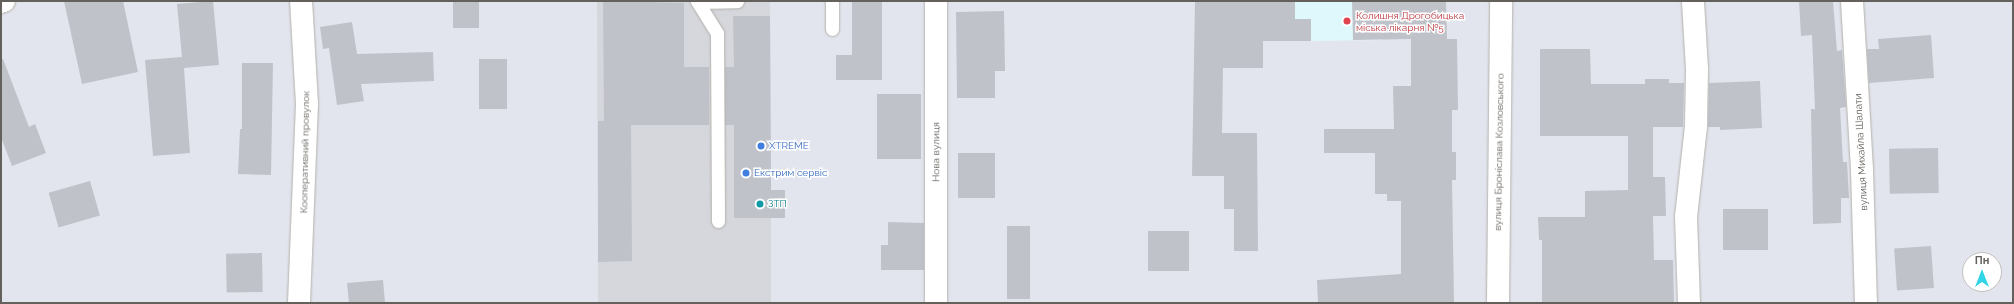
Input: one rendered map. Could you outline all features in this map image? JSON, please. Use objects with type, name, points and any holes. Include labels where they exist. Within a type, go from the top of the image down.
[{"type":"street","name":"Кооперативний провулок","points":[[299,303],[307,104],[301,1]]},
{"type":"street","name":"Нова вулиця","points":[[936,1],[936,303]]},
{"type":"street","name":"вулиця Броніслава Козловського","points":[[1498,303],[1501,1]]},
{"type":"street","points":[[1689,303],[1686,217],[1696,126],[1697,69],[1693,1]]},
{"type":"street","name":"вулиця Михайла Шалати","points":[[1852,1],[1862,170],[1866,303]]},
{"type":"lane","points":[[697,1],[737,1]]},
{"type":"lane","points":[[697,1],[717,33],[718,221]]},
{"type":"lane","points":[[832,1],[832,30]]},
{"type":"shaded area","points":[[597,1],[770,1],[771,190],[785,190],[785,218],[771,218],[771,303],[598,303]]},
{"type":"shaded area","name":"Колишня Дрогобицька міська лікарня №5","points":[[1259,1],[1382,1],[1382,40],[1311,41],[1311,19],[1259,20]]},
{"type":"building","points":[[64,1],[123,1],[138,72],[82,84]]},
{"type":"building","points":[[213,1],[219,65],[184,68],[190,153],[153,156],[145,60],[182,57],[177,4]]},
{"type":"building","points":[[453,1],[479,1],[479,28],[453,28]]},
{"type":"building","points":[[603,1],[684,3],[684,67],[709,67],[709,125],[631,125],[632,261],[598,262],[598,121],[604,121]]},
{"type":"building","points":[[852,1],[882,1],[882,80],[836,80],[836,55],[852,55]]},
{"type":"building","points":[[1195,1],[1295,1],[1295,19],[1311,19],[1311,41],[1263,41],[1263,68],[1223,68],[1222,133],[1257,133],[1258,251],[1234,251],[1234,209],[1224,209],[1224,176],[1192,176]]},
{"type":"building","points":[[1352,1],[1446,1],[1447,39],[1457,39],[1458,110],[1452,110],[1452,152],[1456,152],[1456,180],[1452,180],[1454,303],[1318,303],[1317,280],[1401,274],[1401,201],[1387,201],[1387,194],[1375,194],[1375,153],[1324,153],[1324,129],[1394,129],[1393,86],[1411,86],[1411,39],[1353,40]]},
{"type":"building","points":[[1799,1],[1833,1],[1837,51],[1842,50],[1846,107],[1840,108],[1843,162],[1847,162],[1849,198],[1841,198],[1841,223],[1813,224],[1811,109],[1815,109],[1812,35],[1801,36]]},
{"type":"building","points":[[1004,11],[1005,71],[995,71],[995,98],[957,98],[956,12]]},
{"type":"building","points":[[733,16],[770,16],[771,190],[785,190],[785,218],[734,218],[734,125],[725,125],[725,67],[734,67]]},
{"type":"building","points":[[352,22],[357,54],[433,52],[434,81],[361,84],[364,101],[337,105],[329,48],[323,49],[320,27]]},
{"type":"building","points":[[1931,35],[1934,78],[1869,83],[1867,49],[1879,49],[1878,39]]},
{"type":"building","points":[[1540,49],[1590,49],[1591,84],[1645,84],[1645,79],[1669,79],[1669,83],[1684,83],[1683,127],[1653,127],[1653,177],[1665,177],[1666,216],[1653,216],[1654,260],[1673,260],[1674,303],[1542,303],[1542,240],[1539,240],[1538,217],[1585,217],[1585,191],[1628,190],[1628,136],[1540,136]]},
{"type":"building","points":[[3,59],[29,127],[35,124],[46,153],[12,166],[1,137],[1,60]]},
{"type":"building","points":[[479,59],[507,59],[507,109],[479,109]]},
{"type":"building","points":[[242,63],[273,63],[271,175],[238,174],[240,129],[242,129]]},
{"type":"building","points":[[1760,81],[1762,128],[1720,130],[1720,127],[1708,127],[1709,83]]},
{"type":"building","points":[[877,94],[921,94],[921,159],[877,159]]},
{"type":"building","points":[[1938,148],[1939,193],[1890,194],[1889,149]]},
{"type":"building","points":[[958,153],[995,153],[995,198],[958,198]]},
{"type":"building","points":[[90,181],[100,216],[59,227],[49,193]]},
{"type":"building","points":[[1723,209],[1768,209],[1768,250],[1723,250]]},
{"type":"building","points":[[888,222],[924,223],[924,270],[881,270],[881,245],[888,245]]},
{"type":"building","points":[[1007,226],[1030,226],[1030,299],[1007,299]]},
{"type":"building","points":[[1148,231],[1189,231],[1189,271],[1148,271]]},
{"type":"building","points":[[1931,246],[1934,288],[1897,290],[1894,249]]},
{"type":"building","points":[[262,253],[263,292],[227,293],[226,254]]},
{"type":"building","points":[[383,280],[385,303],[349,303],[347,283]]},
{"type":"place","name":"Колишня Дрогобицька міська лікарня №5","points":[[1347,21]]},
{"type":"place","name":"XTREME","points":[[761,146]]},
{"type":"place","name":"Екстрим сервіс","points":[[746,173]]},
{"type":"place","name":"ЗТП","points":[[760,204]]}]
